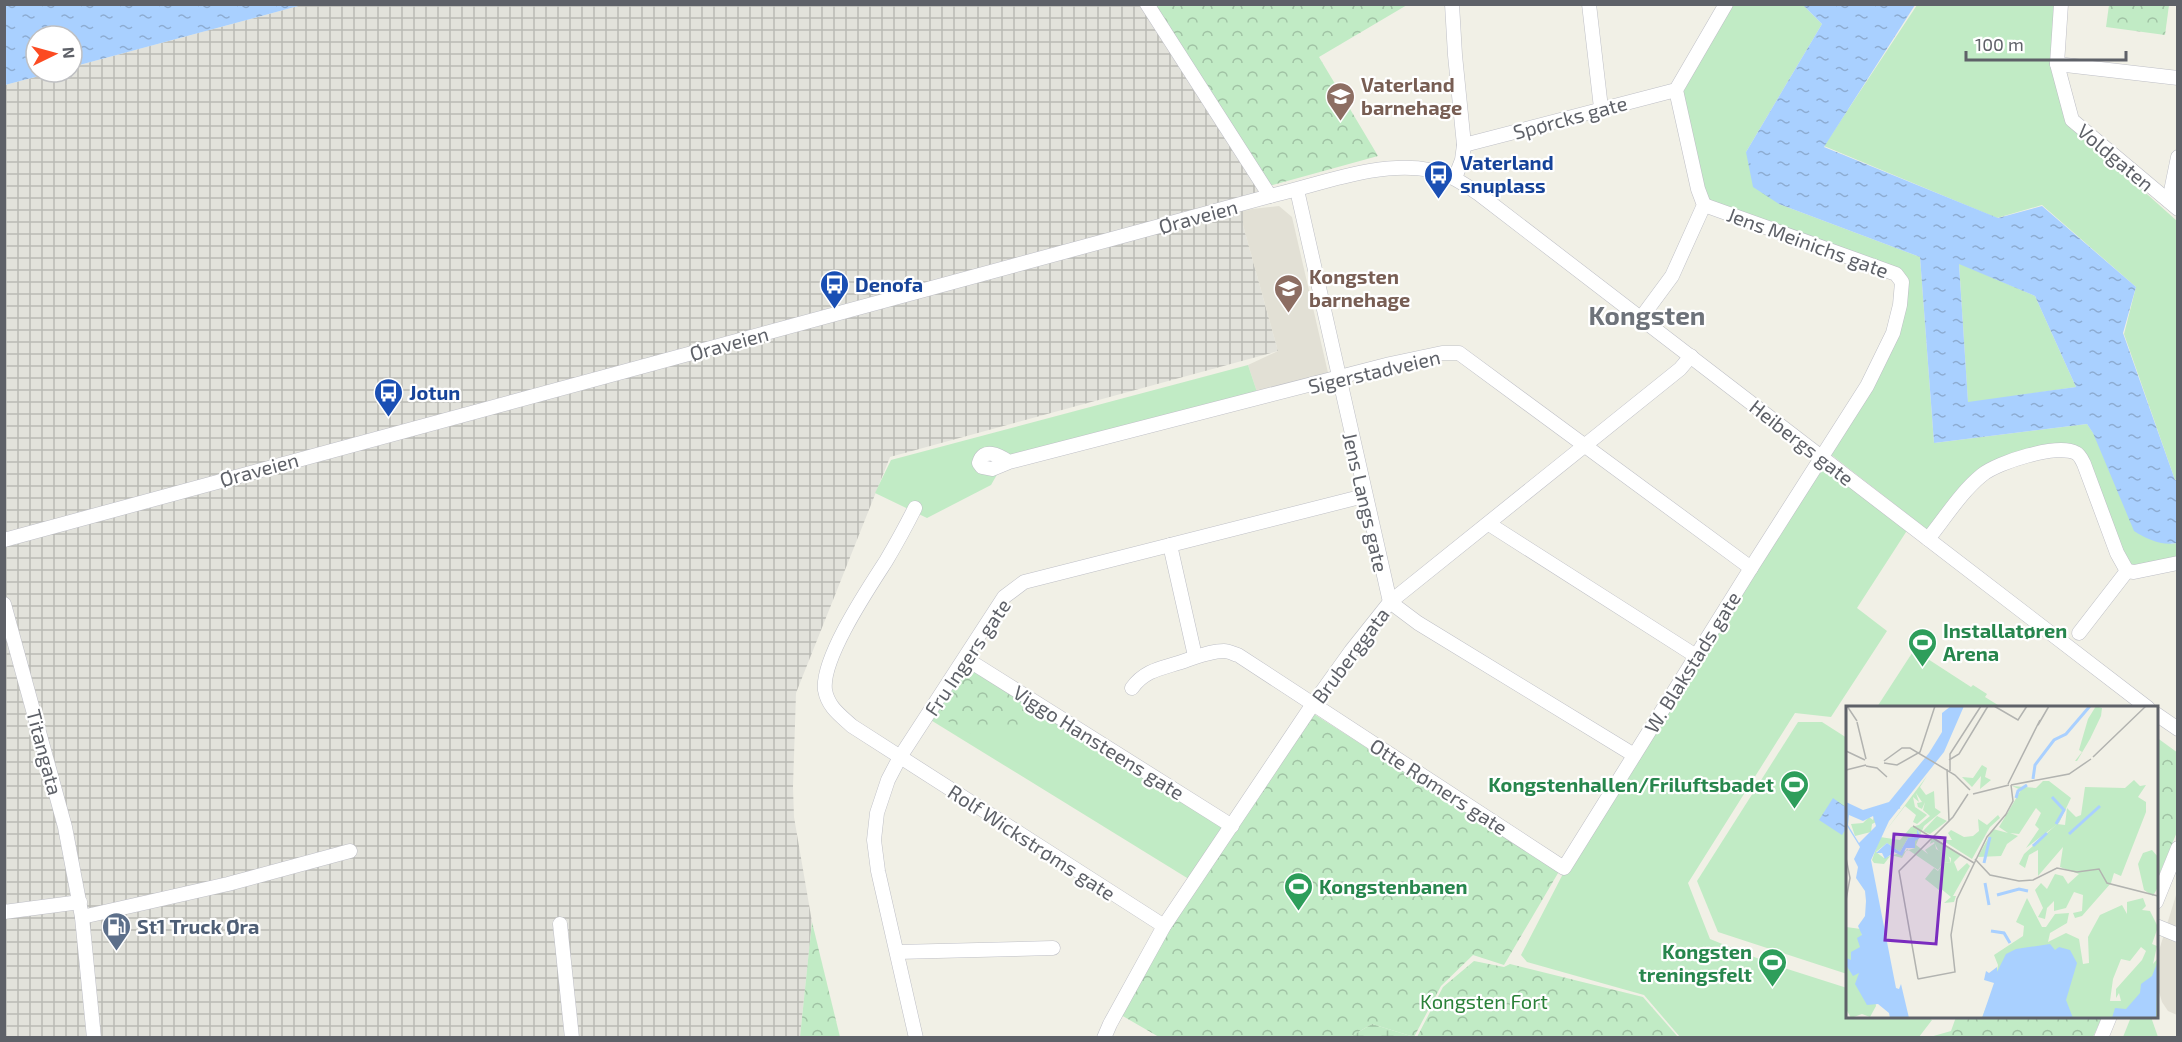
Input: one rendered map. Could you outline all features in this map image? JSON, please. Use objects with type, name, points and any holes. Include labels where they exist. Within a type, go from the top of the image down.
[{"type":"street","points":[[1147,4],[1270,196]]},
{"type":"street","points":[[1452,4],[1464,145],[1462,160],[1455,178]]},
{"type":"street","points":[[1589,4],[1601,108]]},
{"type":"street","points":[[1641,318],[1672,276],[1704,205],[1698,189],[1676,90],[1726,4]]},
{"type":"street","name":"Voldgaten","points":[[2061,4],[2057,64],[2072,120],[2173,205]]},
{"type":"street","points":[[2057,64],[2178,78]]},
{"type":"street","name":"Spørcks gate","points":[[1464,145],[1676,90]]},
{"type":"street","points":[[2173,205],[2178,157]]},
{"type":"street","name":"Øraveien","points":[[4,540],[1270,196],[1360,174],[1407,167],[1431,170],[1455,178]]},
{"type":"street","name":"Heibergs gate","points":[[1455,178],[1479,194],[2145,706]]},
{"type":"street","name":"Jens Langs gate","points":[[1297,190],[1389,602]]},
{"type":"street","name":"Jens Meinichs gate","points":[[1704,205],[1896,274],[1902,282],[1902,288]]},
{"type":"street","name":"W. Blakstads gate","points":[[1564,868],[1867,386],[1893,333],[1902,288]]},
{"type":"street","name":"Sigerstadveien","points":[[1009,462],[1431,356],[1459,353],[1751,568]]},
{"type":"street","name":"Bruberggata","points":[[1104,1038],[1164,926],[1313,704],[1389,602],[1584,447],[1680,369],[1691,357]]},
{"type":"street","points":[[1928,539],[1965,492],[1984,474],[2006,462],[2059,450],[2070,451],[2078,454],[2084,464],[2117,553],[2127,571]]},
{"type":"street","name":"Fru Ingers gate","points":[[916,1038],[878,871],[874,840],[877,813],[888,780],[900,757],[1004,597],[1024,582],[1364,496]]},
{"type":"street","name":"Rolf Wickstrøms gate","points":[[915,508],[887,560],[867,590],[828,665],[825,689],[830,706],[852,726],[1164,926]]},
{"type":"street","points":[[1489,524],[1696,656]]},
{"type":"street","points":[[1170,545],[1195,656]]},
{"type":"street","points":[[2127,571],[2134,572],[2178,563]]},
{"type":"street","points":[[2079,633],[2127,571]]},
{"type":"street","points":[[1389,602],[1418,623],[1634,755]]},
{"type":"street","name":"Titangata","points":[[4,604],[65,826],[80,902],[94,1038]]},
{"type":"street","name":"Otte Rømers gate","points":[[1132,688],[1137,680],[1156,668],[1186,661],[1195,656],[1224,651],[1238,655],[1564,868]]},
{"type":"street","name":"Viggo Hansteens gate","points":[[965,658],[1232,826]]},
{"type":"street","points":[[2158,715],[2178,729]]},
{"type":"street","points":[[2158,899],[2178,848]]},
{"type":"street","points":[[82,917],[228,884],[350,851]]},
{"type":"street","points":[[4,912],[80,902]]},
{"type":"street","points":[[560,924],[572,1038]]},
{"type":"street","points":[[2158,926],[2178,935]]},
{"type":"street","points":[[897,952],[1053,948]]},
{"type":"street","points":[[2101,1038],[2110,1018]]},
{"type":"shaded area","points":[[302,5],[1147,5],[1265,187],[1243,210],[1243,225],[1278,351],[890,457],[796,693],[794,817],[812,922],[800,1037],[5,1038],[5,85],[24,80],[24,84],[84,84],[84,64]]},
{"type":"shaded area","points":[[1279,206],[1292,217],[1329,377],[1258,395],[1248,365],[1278,351],[1243,225],[1243,210]]},
{"type":"shaded area","points":[[2177,892],[2177,1015],[2168,1011],[2162,1002],[2158,988],[2158,954]]},
{"type":"green space","points":[[1147,5],[1407,5],[1319,57],[1378,156],[1265,187]]},
{"type":"green space","points":[[1733,5],[1803,5],[1822,24],[1746,152],[1779,204],[1920,257],[1934,443],[2087,424],[2171,544],[2177,543],[2177,558],[2139,566],[2132,565],[2123,557],[2079,449],[2005,458],[1929,531],[1829,453],[1871,388],[1906,282],[1707,200],[1681,90]]},
{"type":"green space","points":[[1917,5],[2058,5],[2070,125],[2177,221],[2177,479],[2175,480],[2124,334],[2136,287],[2042,205],[1997,218],[1824,146]]},
{"type":"green space","points":[[2109,5],[2169,5],[2165,35],[2106,27]]},
{"type":"green space","points":[[1959,263],[2035,296],[2076,387],[1968,403]]},
{"type":"green space","points":[[1248,365],[1258,395],[1012,457],[975,457],[999,471],[991,485],[927,518],[875,493],[891,460]]},
{"type":"green space","points":[[1824,465],[1908,529],[1857,608],[1887,631],[1831,717],[1795,713],[1688,883],[1710,939],[1769,963],[1846,988],[1846,1018],[1928,1018],[1932,1020],[1919,1037],[1680,1037],[1644,995],[1527,962],[1521,955],[1566,868]]},
{"type":"green space","name":"Installatøren Arena","points":[[1914,650],[1971,687],[1973,685],[1987,694],[1985,697],[1999,706],[1878,706]]},
{"type":"green space","points":[[966,661],[1229,826],[1192,881],[929,719]]},
{"type":"green space","points":[[968,666],[1042,709],[1013,729],[976,736],[936,715]]},
{"type":"green space","points":[[1314,714],[1481,821],[1561,868],[1504,965],[1473,955],[1441,986],[1414,1037],[1372,1024],[1350,1037],[1159,1037],[1121,1015],[1169,928]]},
{"type":"green space","name":"Kongstenhallen/Friluftsbadet","points":[[1798,722],[1822,722],[1846,737],[1846,974],[1718,932],[1697,881]]},
{"type":"green space","points":[[2158,738],[2178,753],[2177,832],[2158,878]]},
{"type":"green space","points":[[812,922],[840,1037],[800,1037]]},
{"type":"green space","name":"Kongsten Fort","points":[[1474,961],[1504,967],[1510,964],[1643,997],[1678,1037],[1417,1037],[1443,987]]},
{"type":"green space","points":[[1956,1018],[2102,1018],[2093,1037],[1930,1037],[1951,1031]]},
{"type":"green space","points":[[2131,1018],[2151,1018],[2158,1037],[2123,1037]]},
{"type":"green space","points":[[1372,1024],[1414,1037],[1350,1037]]},
{"type":"water","points":[[5,4],[302,4],[84,64],[84,24],[24,24],[24,80],[5,85]]},
{"type":"water","points":[[1803,5],[1915,5],[1824,147],[1998,218],[2042,206],[2136,287],[2123,333],[2175,480],[2177,480],[2177,543],[2166,544],[2154,541],[2134,531],[2093,433],[2087,424],[1934,443],[1920,257],[1779,204],[1753,187],[1746,152],[1822,24]],"holes":[[[1959,264],[2035,296],[2076,387],[1968,402]]]},
{"type":"water","points":[[1833,798],[1846,807],[1846,829],[1842,835],[1819,820]]},
{"type":"place","name":"Vaterland barnehage","points":[[1340,122]]},
{"type":"place","name":"Vaterland snuplass","points":[[1439,200]]},
{"type":"place","name":"Denofa","points":[[834,310]]},
{"type":"place","name":"Kongsten barnehage","points":[[1288,314]]},
{"type":"place","name":"Jotun","points":[[388,418]]},
{"type":"place","name":"Installatøren Arena","points":[[1922,668]]},
{"type":"place","name":"Kongstenhallen/Friluftsbadet","points":[[1795,810]]},
{"type":"place","name":"Kongstenbanen","points":[[1298,912]]},
{"type":"place","name":"St1 Truck Øra","points":[[116,952]]},
{"type":"place","name":"Kongsten treningsfelt","points":[[1773,988]]},
{"type":"district","name":"Kongsten","points":[[1647,314]]}]
